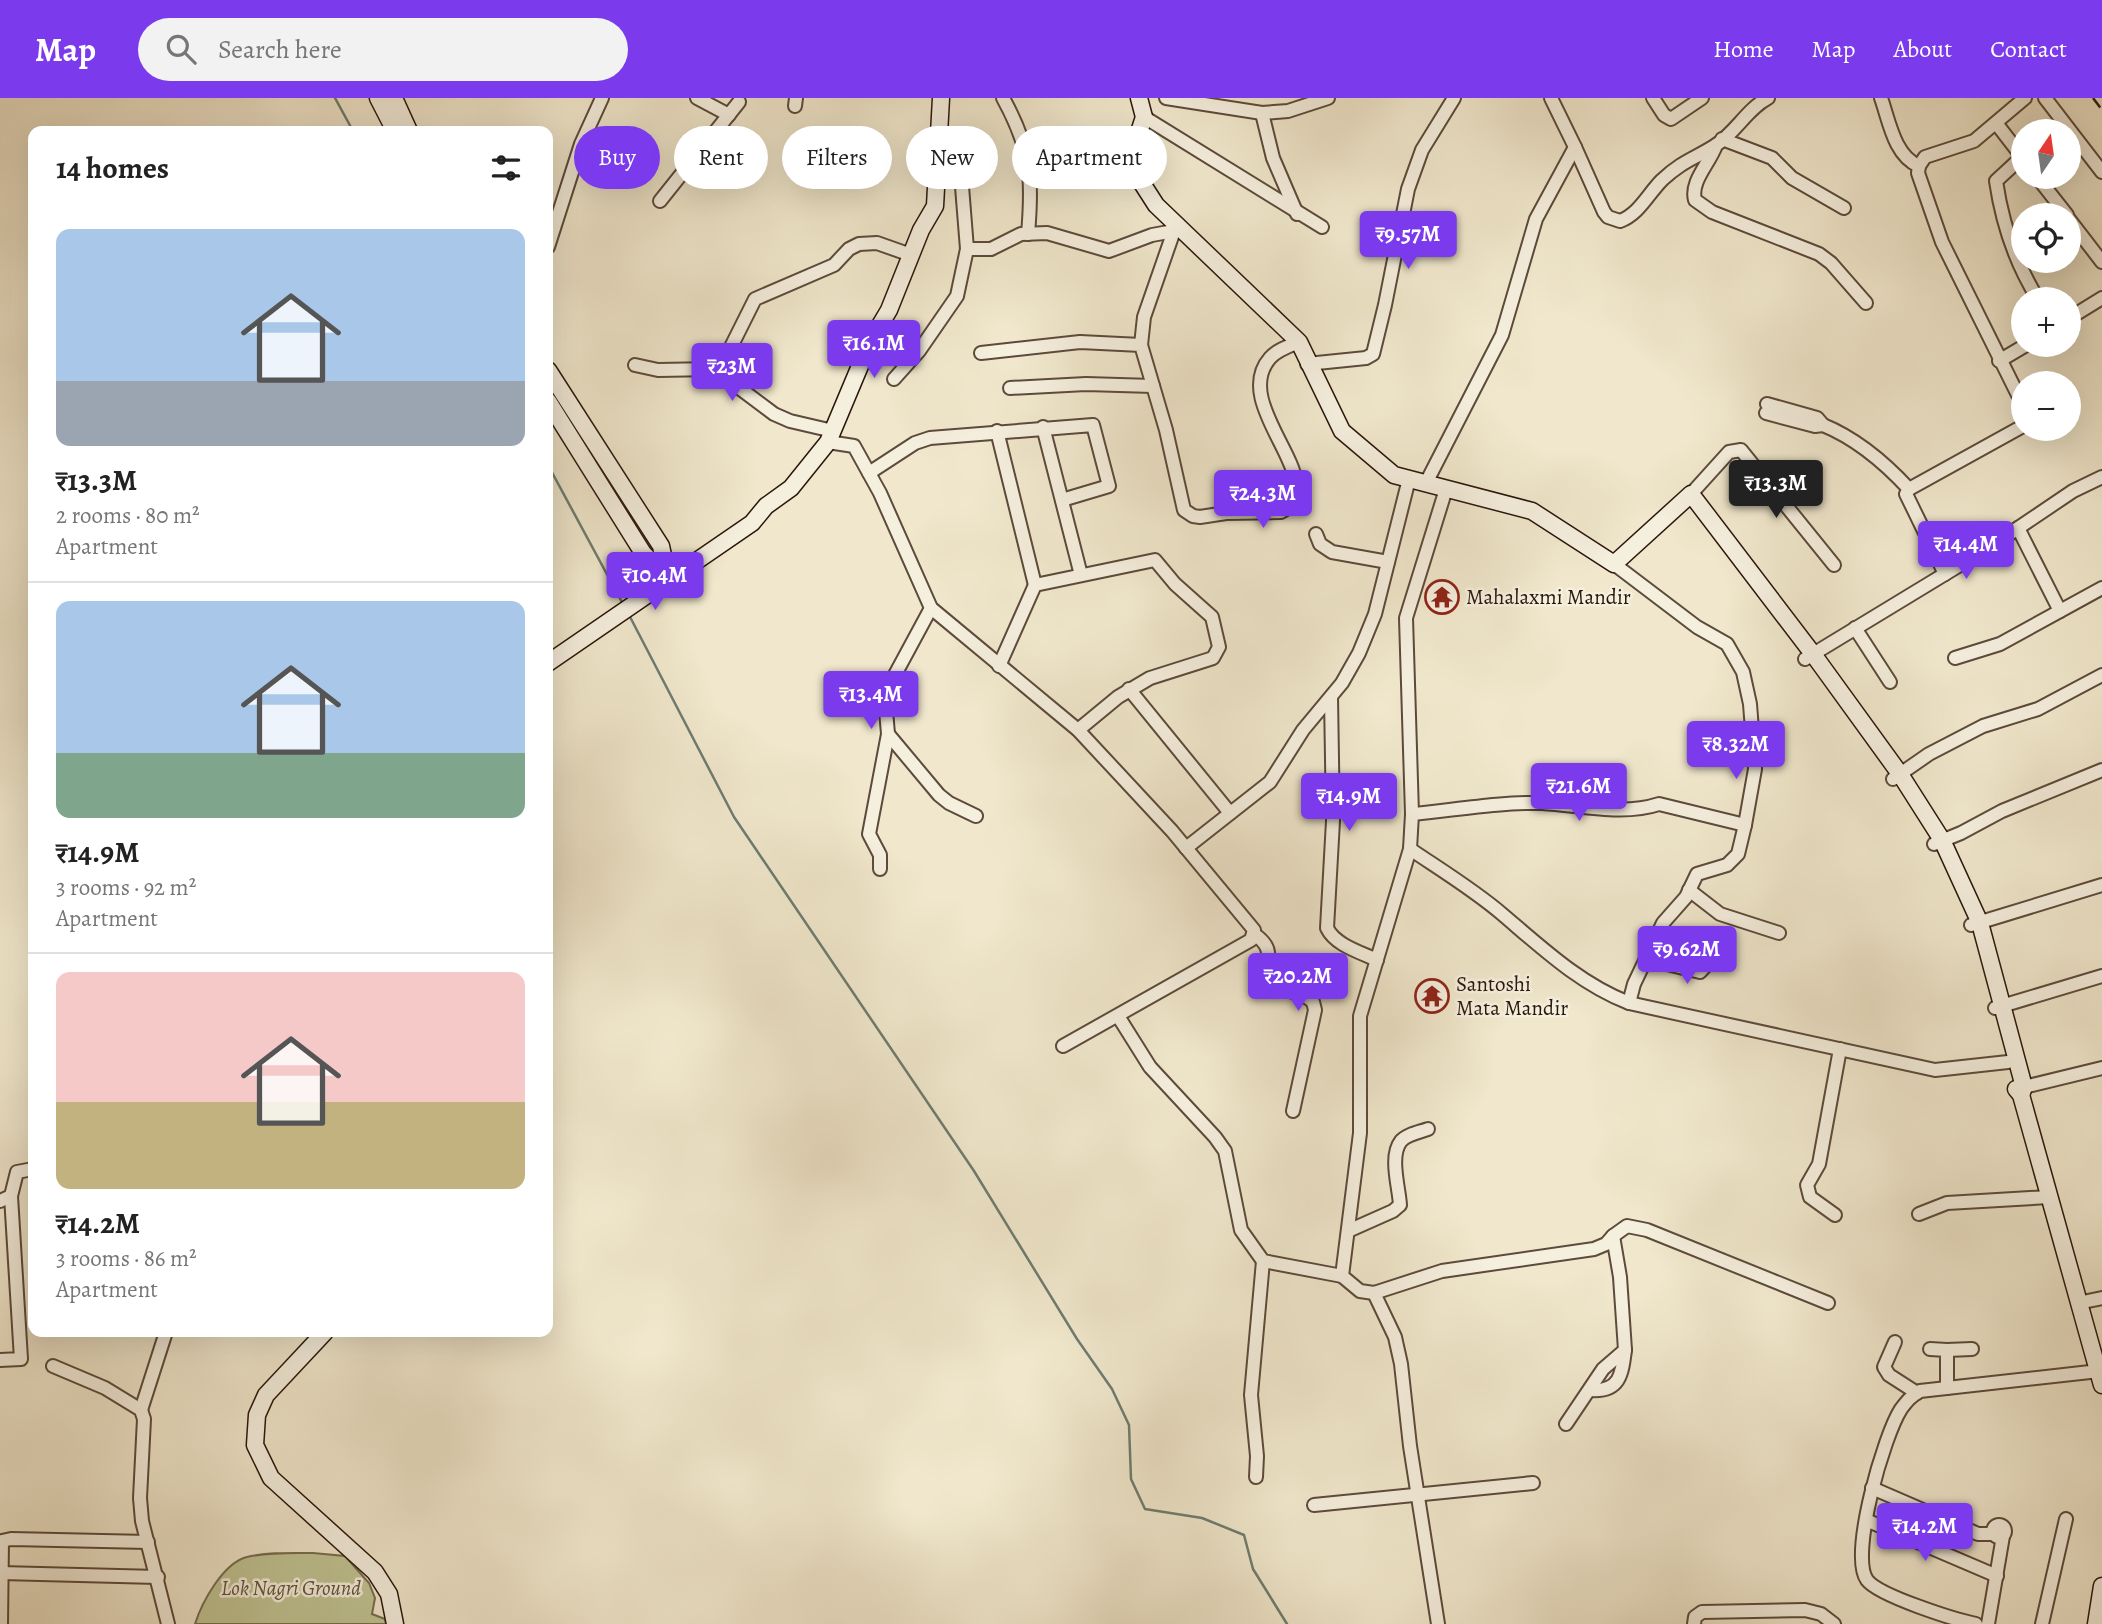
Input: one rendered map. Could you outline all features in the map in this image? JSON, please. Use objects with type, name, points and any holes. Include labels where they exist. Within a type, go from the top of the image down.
[{"type":"street","points":[[378,98],[392,126]]},
{"type":"street","points":[[394,98],[407,126]]},
{"type":"street","points":[[553,231],[581,144],[602,98]]},
{"type":"street","points":[[697,98],[729,115]]},
{"type":"street","points":[[940,126],[941,98]]},
{"type":"street","points":[[1003,98],[1023,139],[1032,183],[1028,234]]},
{"type":"street","points":[[1139,98],[1144,117],[1129,163],[1156,205],[1175,228],[1298,342],[1342,431],[1394,475],[1532,511],[1614,564],[1697,627],[1727,644],[1743,672],[1750,704],[1755,769],[1738,854],[1727,865],[1697,874],[1689,890],[1663,923],[1634,984],[1629,1003]]},
{"type":"street","points":[[1166,98],[1262,113],[1287,111],[1328,98]]},
{"type":"street","points":[[1307,364],[1366,358],[1373,354],[1408,189],[1422,150],[1454,98]]},
{"type":"street","points":[[1551,98],[1604,212],[1613,220],[1620,221],[1632,214],[1660,182],[1680,165],[1719,142],[1750,110],[1768,98]]},
{"type":"street","points":[[1653,98],[1664,115],[1671,119],[1702,98]]},
{"type":"street","points":[[1881,98],[1903,155],[1919,166]]},
{"type":"street","points":[[2011,383],[1942,242],[1922,188],[1919,166],[1925,157],[1974,141],[2025,98]]},
{"type":"street","points":[[2045,98],[2102,172]]},
{"type":"street","points":[[660,201],[739,102]]},
{"type":"street","points":[[1262,113],[1273,158],[1297,214]]},
{"type":"street","points":[[1144,117],[1322,227]]},
{"type":"street","points":[[1996,123],[2011,143]]},
{"type":"street","points":[[1719,142],[1772,158],[1792,178],[1844,208]]},
{"type":"street","points":[[1719,142],[1695,185],[1695,200],[1712,212],[1819,254],[1831,263],[1866,303]]},
{"type":"street","points":[[1426,484],[1502,335],[1518,290],[1525,253],[1536,219],[1575,147]]},
{"type":"street","points":[[2011,167],[1996,181],[2004,220],[2019,264],[2031,287]]},
{"type":"street","points":[[553,660],[752,523],[766,506],[791,488],[830,436],[935,206],[936,189]]},
{"type":"street","points":[[894,379],[919,351],[957,296],[967,248],[962,189]]},
{"type":"street","points":[[2047,189],[2058,203]]},
{"type":"street","points":[[967,248],[990,249],[1028,234],[1047,233],[1109,251],[1175,228]]},
{"type":"street","points":[[1175,228],[1144,317],[1141,345],[1184,510],[1188,514],[1200,517],[1226,513],[1281,512],[1295,500],[1296,474],[1264,411],[1260,379],[1269,359],[1298,342]]},
{"type":"street","points":[[2081,233],[2102,261]]},
{"type":"street","points":[[719,372],[755,299],[834,265],[849,249],[859,244],[877,243],[911,255]]},
{"type":"street","points":[[2081,310],[2102,298]]},
{"type":"street","points":[[981,354],[1080,342],[1141,345]]},
{"type":"street","points":[[1999,361],[2011,354]]},
{"type":"street","points":[[635,365],[658,370],[707,368],[719,372],[774,414],[854,446],[931,608],[1078,730],[1186,848],[1252,926],[1254,934],[1251,940],[1063,1046]]},
{"type":"street","points":[[553,378],[661,547],[668,579]]},
{"type":"street","points":[[1010,388],[1086,384],[1153,386]]},
{"type":"street","points":[[553,409],[643,553],[668,579]]},
{"type":"street","points":[[1766,409],[1848,435],[1894,472],[1909,489]]},
{"type":"street","points":[[869,473],[915,443],[930,438],[1091,424],[1095,427],[1109,486],[1062,500]]},
{"type":"street","points":[[1043,427],[1081,575]]},
{"type":"street","points":[[997,431],[1035,585],[999,666]]},
{"type":"street","points":[[1945,574],[1906,494],[1909,489],[2011,433]]},
{"type":"street","points":[[1614,564],[1687,497],[1729,452],[1741,450],[1834,565]]},
{"type":"street","points":[[1809,656],[1945,574],[2073,491],[2102,477]]},
{"type":"street","points":[[1186,848],[1270,782],[1303,730],[1342,683],[1359,653],[1375,614],[1409,479]]},
{"type":"street","points":[[1342,1276],[1360,1133],[1360,1016],[1410,849],[1412,814],[1406,618],[1446,489]]},
{"type":"street","points":[[1687,497],[1809,656],[1896,777],[1938,842],[1976,924],[2100,1378],[1948,1388],[1917,1393],[1910,1397],[1899,1412],[1872,1488],[1866,1520],[1862,1558],[1868,1581],[1875,1587],[1927,1609],[1976,1624]]},
{"type":"street","points":[[2018,528],[2060,611]]},
{"type":"street","points":[[1316,534],[1321,544],[1332,552],[1388,562]]},
{"type":"street","points":[[1035,585],[1155,560],[1175,584],[1212,617],[1219,647],[1213,658],[1150,678],[1129,689],[1078,730]]},
{"type":"street","points":[[1955,658],[2000,645],[2102,588]]},
{"type":"street","points":[[880,869],[880,855],[869,834],[888,734],[884,712],[890,684],[931,608]]},
{"type":"street","points":[[1855,628],[1890,682]]},
{"type":"street","points":[[1896,777],[1929,754],[1983,726],[2038,709],[2102,675]]},
{"type":"street","points":[[1129,689],[1230,813]]},
{"type":"street","points":[[1331,697],[1333,821],[1326,928],[1330,935],[1341,943],[1377,960]]},
{"type":"street","points":[[888,734],[939,795],[976,816]]},
{"type":"street","points":[[1938,842],[2002,811],[2102,770]]},
{"type":"street","points":[[1412,814],[1520,803],[1616,809],[1648,808],[1659,804],[1745,825]]},
{"type":"street","points":[[1410,849],[1502,914],[1575,974],[1605,994],[1629,1003],[1935,1070],[2008,1062]]},
{"type":"street","points":[[1976,924],[2102,886]]},
{"type":"street","points":[[1689,890],[1720,914],[1779,933]]},
{"type":"street","points":[[1254,934],[1263,940],[1269,953],[1268,977],[1271,983],[1308,998],[1313,1002],[1315,1010],[1293,1111]]},
{"type":"street","points":[[1646,959],[1700,972],[1712,959]]},
{"type":"street","points":[[1999,1007],[2102,976]]},
{"type":"street","points":[[1999,1007],[2015,1089],[2023,1091],[2102,1068]]},
{"type":"street","points":[[1118,1016],[1150,1067],[1225,1151],[1241,1230],[1263,1261],[1251,1395],[1257,1456],[1256,1477]]},
{"type":"street","points":[[1835,1215],[1810,1198],[1808,1185],[1819,1164],[1840,1049]]},
{"type":"street","points":[[1348,1231],[1393,1211],[1400,1205],[1396,1165],[1398,1148],[1404,1138],[1428,1129]]},
{"type":"street","points":[[0,1360],[21,1359],[6,1198],[17,1172],[28,1170]]},
{"type":"street","points":[[1919,1214],[1947,1203],[2049,1197]]},
{"type":"street","points":[[1263,1261],[1342,1276],[1350,1286],[1374,1293],[1442,1271],[1594,1249],[1606,1244],[1627,1226],[1647,1230],[1828,1303]]},
{"type":"street","points":[[1591,1390],[1608,1389],[1616,1385],[1622,1373],[1625,1350],[1618,1254],[1613,1236]]},
{"type":"street","points":[[1374,1293],[1395,1337],[1398,1350],[1438,1624]]},
{"type":"street","points":[[2078,1303],[2102,1298]]},
{"type":"street","points":[[164,1337],[141,1410],[144,1419],[140,1498],[169,1624]]},
{"type":"street","points":[[320,1337],[266,1395],[257,1415],[255,1445],[271,1478],[375,1572],[389,1594],[395,1624]]},
{"type":"street","points":[[1895,1342],[1884,1367],[1889,1375],[1917,1393]]},
{"type":"street","points":[[1930,1349],[1972,1349]]},
{"type":"street","points":[[1566,1424],[1603,1369],[1625,1350]]},
{"type":"street","points":[[1947,1350],[1948,1388]]},
{"type":"street","points":[[54,1366],[105,1388],[141,1410]]},
{"type":"street","points":[[1314,1505],[1534,1483]]},
{"type":"street","points":[[1872,1488],[1978,1534],[1998,1535],[1997,1576],[1988,1624]]},
{"type":"street","points":[[2042,1624],[2066,1519]]},
{"type":"street","points":[[1866,1520],[1997,1576]]},
{"type":"street","points":[[1,1624],[2,1541],[148,1542]]},
{"type":"street","points":[[1,1573],[158,1577]]},
{"type":"street","points":[[2097,1616],[2102,1586]]},
{"type":"street","points":[[1694,1624],[1695,1617],[1702,1612],[1805,1610],[1821,1615],[1834,1624]]},
{"type":"green space","name":"Lok Nagri Ground","points":[[313,1553],[345,1556],[369,1583],[375,1598],[372,1614],[385,1619],[386,1624],[195,1624],[215,1584],[238,1561],[263,1554]]},
{"type":"waterway","points":[[335,98],[350,126]]},
{"type":"waterway","points":[[553,474],[623,604]]},
{"type":"waterway","points":[[628,613],[734,817],[974,1171],[1077,1339],[1112,1389],[1129,1425],[1131,1479],[1145,1509],[1202,1518],[1244,1535],[1253,1569],[1287,1624]]},
{"type":"railway","points":[[2093,98],[2102,110]]},
{"type":"place","name":"Mahalaxmi Mandir","points":[[1442,597]]},
{"type":"place","name":"Santoshi Mata Mandir","points":[[1432,996]]}]
